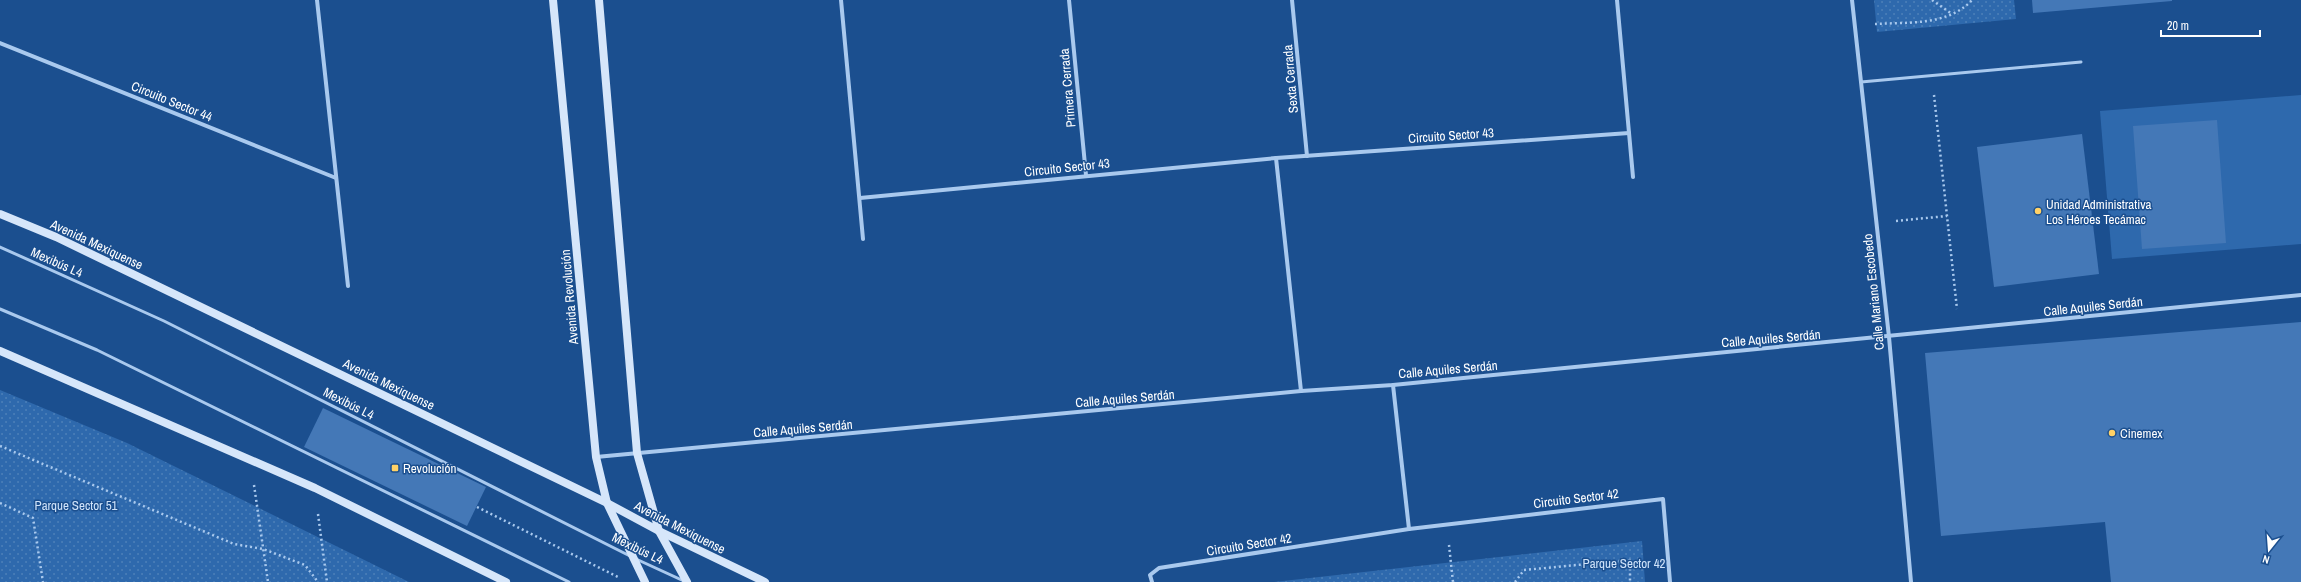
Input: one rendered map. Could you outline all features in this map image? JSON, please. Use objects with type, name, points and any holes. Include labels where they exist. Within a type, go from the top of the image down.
[{"type":"main road","name":"Avenida Revolución","points":[[553,0],[596,457],[607,503],[645,582]]},
{"type":"main road","points":[[599,0],[637,453],[659,531],[686,582]]},
{"type":"main road","name":"Avenida Mexiquense","points":[[0,214],[63,241],[607,503],[659,531],[765,582]]},
{"type":"main road","points":[[0,351],[315,488],[506,582]]},
{"type":"street","points":[[317,0],[348,286]]},
{"type":"street","points":[[841,0],[863,239]]},
{"type":"street","name":"Primera Cerrada","points":[[1069,0],[1086,175]]},
{"type":"street","name":"Sexta Cerrada","points":[[1292,0],[1307,156]]},
{"type":"street","points":[[1617,0],[1633,177]]},
{"type":"street","name":"Calle Mariano Escobedo","points":[[1852,0],[1888,337],[1911,582]]},
{"type":"street","name":"Circuito Sector 44","points":[[0,43],[336,178]]},
{"type":"street","name":"Circuito Sector 43","points":[[860,198],[1086,175],[1276,158],[1629,133]]},
{"type":"street","points":[[1276,158],[1301,391]]},
{"type":"street","name":"Calle Aquiles Serdán","points":[[596,457],[1301,391],[1393,385],[2301,295]]},
{"type":"street","points":[[1393,385],[1409,529]]},
{"type":"street","name":"Circuito Sector 42","points":[[1152,582],[1150,575],[1159,568],[1409,529],[1663,499],[1670,582]]},
{"type":"lane","points":[[1861,82],[2081,62]]},
{"type":"lane","name":"Mexibús L4","points":[[0,247],[164,321],[634,558],[686,582]]},
{"type":"lane","points":[[0,309],[97,350],[569,582]]},
{"type":"path","points":[[1932,0],[1952,14]]},
{"type":"path","points":[[1855,25],[1936,20],[1963,10],[1972,0]]},
{"type":"path","points":[[1932,75],[1960,329]]},
{"type":"path","points":[[1876,223],[1947,216]]},
{"type":"path","points":[[0,446],[234,544],[263,549],[305,565],[318,582]]},
{"type":"path","points":[[250,460],[268,582]]},
{"type":"path","points":[[315,488],[327,582]]},
{"type":"path","points":[[0,504],[33,518],[43,582]]},
{"type":"path","points":[[477,508],[621,579]]},
{"type":"path","points":[[1448,525],[1453,582]]},
{"type":"path","points":[[1515,582],[1524,570],[1630,560],[1630,582]]},
{"type":"green space","points":[[1874,0],[2014,0],[2016,19],[1877,32]]},
{"type":"green space","points":[[2301,95],[2301,244],[2112,259],[2100,111]]},
{"type":"green space","name":"Parque Sector 51","points":[[0,390],[127,443],[409,582],[0,582]]},
{"type":"green space","name":"Parque Sector 42","points":[[1642,541],[1645,582],[1274,582]]},
{"type":"building","points":[[2032,0],[2172,0],[2172,1],[2033,13]]},
{"type":"building","points":[[2217,120],[2226,243],[2142,249],[2133,126]]},
{"type":"building","name":"Unidad Administrativa Los Héroes Tecámac","points":[[2082,134],[2099,274],[1994,287],[1977,147]]},
{"type":"building","points":[[2301,322],[2301,582],[2111,582],[2105,522],[1941,536],[1925,353]]},
{"type":"building","points":[[323,408],[486,487],[467,526],[304,447]]},
{"type":"place","name":"Unidad Administrativa Los Héroes Tecámac","points":[[2038,211]]},
{"type":"place","name":"Cinemex","points":[[2112,433]]},
{"type":"place","name":"Revolución","points":[[395,468]]}]
